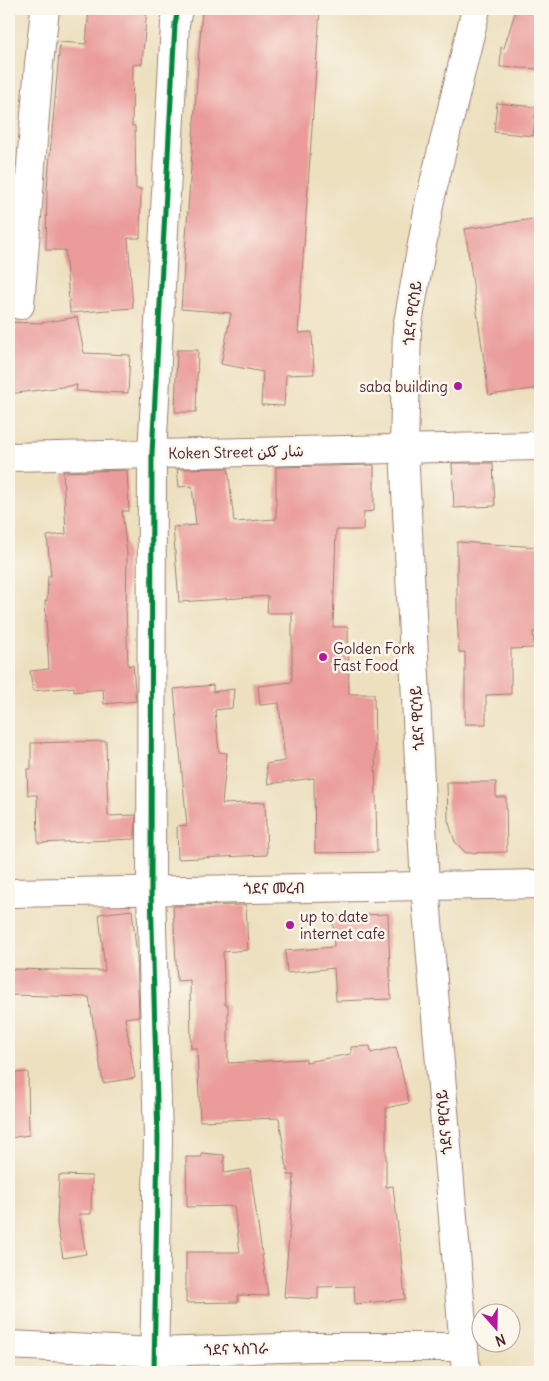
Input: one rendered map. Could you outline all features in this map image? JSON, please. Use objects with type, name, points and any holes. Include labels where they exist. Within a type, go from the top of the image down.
[{"type":"street","points":[[20,305],[45,9]]},
{"type":"street","points":[[154,1362],[158,1138],[151,891],[152,454],[175,24],[178,9]]},
{"type":"street","name":"ጎደና ዋርሳይ","points":[[464,1360],[424,886],[404,448],[407,328],[430,200],[476,9]]},
{"type":"street","name":"Koken Street شار ككن","points":[[9,457],[540,446]]},
{"type":"street","name":"ጎደና መረብ","points":[[9,893],[540,884]]},
{"type":"street","name":"ጎደና ኣስገራ","points":[[9,1346],[154,1362],[314,1346],[464,1360]]},
{"type":"building","points":[[89,9],[147,9],[142,64],[133,65],[132,126],[135,126],[136,189],[141,189],[140,238],[128,238],[133,308],[70,313],[65,250],[46,250],[47,188],[60,42],[86,44]]},
{"type":"building","points":[[202,9],[320,9],[298,333],[312,332],[314,374],[286,375],[284,406],[261,405],[263,372],[221,364],[231,313],[181,309]]},
{"type":"building","points":[[516,9],[540,12],[540,69],[500,67],[501,47],[504,48]]},
{"type":"building","points":[[497,103],[536,107],[533,136],[494,132]]},
{"type":"building","points":[[540,218],[540,388],[489,395],[465,229]]},
{"type":"building","points":[[77,317],[84,353],[130,355],[128,393],[76,391],[77,385],[9,394],[9,322],[41,323]]},
{"type":"building","points":[[177,350],[198,350],[196,412],[175,412]]},
{"type":"building","points":[[452,463],[493,463],[495,506],[454,508]]},
{"type":"building","points":[[374,465],[374,511],[364,512],[363,530],[336,530],[333,627],[348,627],[349,694],[374,694],[377,852],[315,853],[314,778],[268,784],[266,764],[285,761],[279,703],[260,705],[258,686],[292,682],[292,613],[267,613],[268,596],[179,602],[173,527],[196,525],[192,486],[179,487],[177,469],[228,468],[234,522],[276,519],[276,467]]},
{"type":"building","points":[[127,470],[129,511],[122,511],[127,554],[128,666],[133,665],[136,701],[104,704],[103,689],[74,692],[74,687],[33,691],[30,671],[49,669],[45,601],[47,601],[48,576],[51,576],[47,536],[66,534],[63,472]]},
{"type":"building","points":[[457,542],[540,547],[540,632],[533,632],[534,648],[511,649],[511,694],[486,695],[486,724],[465,724],[465,652],[459,652]]},
{"type":"building","points":[[213,685],[213,692],[234,689],[232,708],[215,710],[219,752],[227,753],[222,804],[265,802],[267,855],[178,859],[177,826],[187,825],[174,689]]},
{"type":"building","points":[[106,741],[108,816],[136,815],[135,839],[38,843],[37,795],[28,795],[27,769],[31,769],[31,743]]},
{"type":"building","points":[[447,782],[496,782],[496,797],[506,797],[507,852],[466,853],[455,842],[448,820]]},
{"type":"building","points":[[246,905],[248,950],[223,952],[225,1005],[228,1005],[228,1063],[306,1059],[306,1062],[351,1054],[351,1047],[370,1046],[371,1053],[396,1047],[409,1103],[386,1108],[386,1187],[393,1186],[405,1299],[355,1304],[354,1286],[318,1287],[318,1299],[284,1297],[294,1175],[288,1175],[279,1118],[200,1121],[197,1048],[191,1048],[190,980],[177,981],[173,906]]},
{"type":"building","points":[[132,910],[137,957],[139,1016],[125,1018],[135,1078],[103,1083],[89,997],[9,995],[9,969],[105,971],[99,914]]},
{"type":"building","points":[[388,914],[391,999],[336,1001],[334,968],[287,973],[285,951],[334,947],[333,916]]},
{"type":"building","points":[[28,1072],[29,1135],[9,1138],[9,1073]]},
{"type":"building","points":[[201,1153],[224,1155],[224,1173],[250,1169],[268,1296],[238,1295],[238,1302],[186,1303],[186,1252],[240,1252],[234,1206],[187,1207],[186,1157],[202,1157]]},
{"type":"building","points":[[59,1175],[92,1176],[91,1214],[79,1214],[86,1254],[63,1258],[57,1224]]},
{"type":"cycle path","points":[[154,1372],[158,1138],[151,891],[152,454],[175,24],[178,9]]},
{"type":"place","name":"saba building","points":[[458,386]]},
{"type":"place","name":"Golden Fork Fast Food","points":[[323,657]]},
{"type":"place","name":"up to date internet cafe","points":[[290,925]]}]
